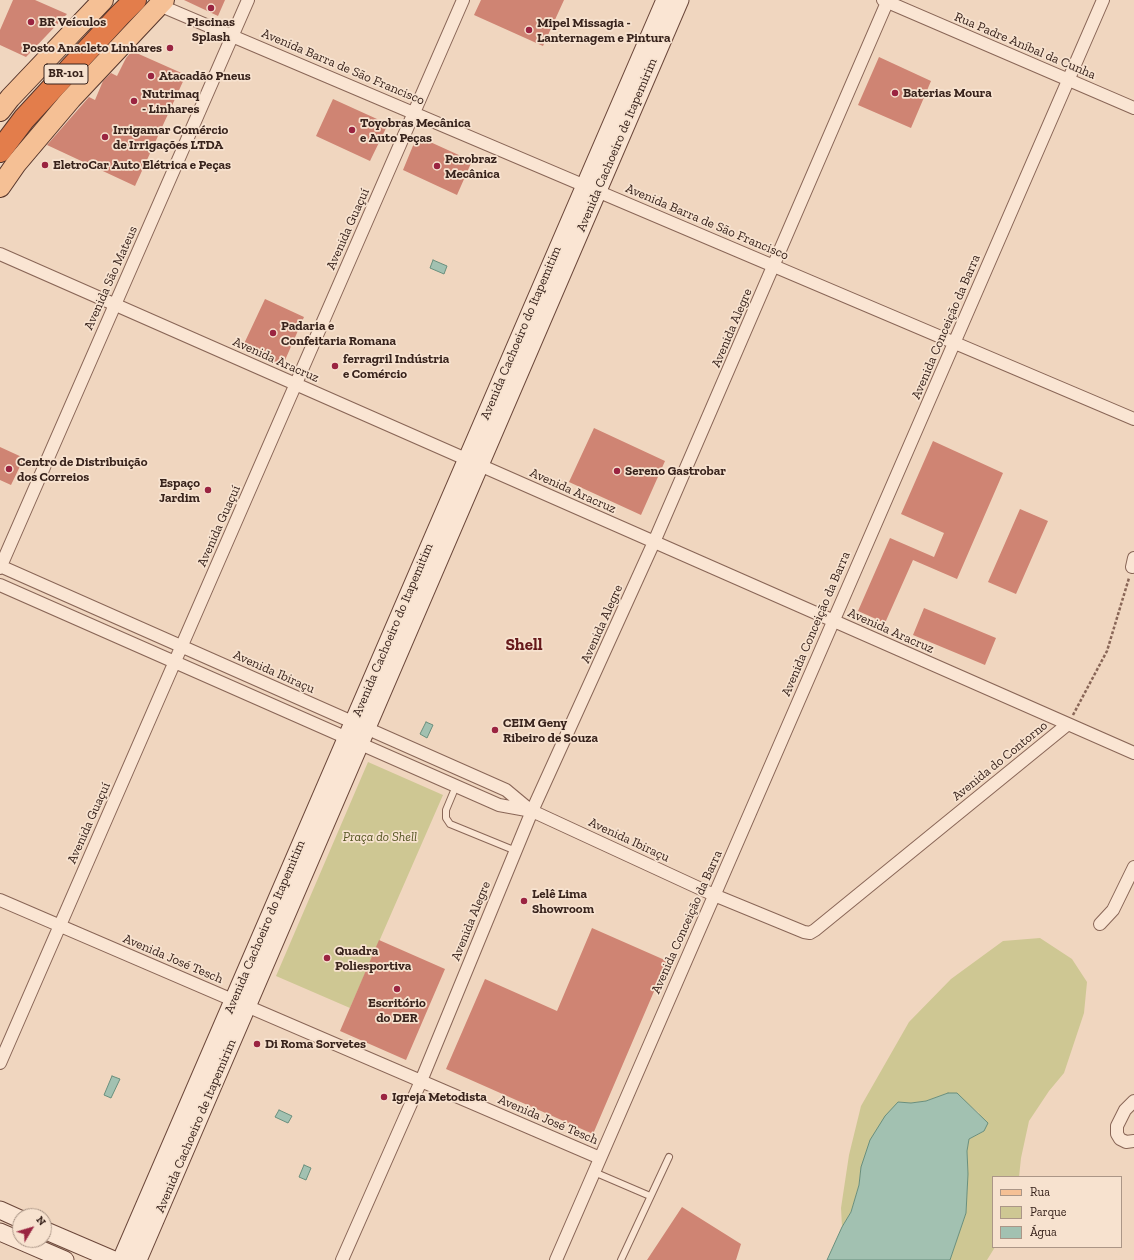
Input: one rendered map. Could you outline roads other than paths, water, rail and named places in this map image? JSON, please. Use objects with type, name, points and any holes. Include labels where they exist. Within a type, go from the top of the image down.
[{"type":"highway","name":"BR-101","points":[[0,151],[24,119],[135,0]]},
{"type":"main road","points":[[0,111],[10,98],[103,0]]},
{"type":"main road","points":[[0,188],[16,164],[71,99],[161,2]]},
{"type":"street","name":"Avenida São Mateus","points":[[0,567],[248,0]]},
{"type":"street","name":"Avenida Guaçuí","points":[[0,1063],[463,0]]},
{"type":"street","points":[[591,188],[665,0]]},
{"type":"street","name":"Avenida Cachoeiro de Itapemirim","points":[[138,1260],[240,1003],[591,188],[680,0]]},
{"type":"street","name":"Avenida Conceição da Barra","points":[[556,1260],[1103,0]]},
{"type":"street","name":"Rua Padre Aníbal da Cunha","points":[[886,1],[1134,108]]},
{"type":"street","name":"Avenida Alegre","points":[[342,1260],[421,1081],[532,811],[654,542],[774,266],[886,1]]},
{"type":"street","name":"Avenida Barra de São Francisco","points":[[161,2],[233,36],[1134,419]]},
{"type":"street","name":"Avenida Aracruz","points":[[0,254],[1134,753]]},
{"type":"street","name":"Avenida Ibiraçu","points":[[0,567],[506,790],[532,811],[714,895],[804,932],[810,933]]},
{"type":"street","name":"Avenida Ibiraçu","points":[[0,585],[499,805],[532,811]]},
{"type":"street","name":"Avenida do Contorno","points":[[810,933],[822,925],[1068,724]]},
{"type":"street","points":[[1100,924],[1113,910],[1134,867]]},
{"type":"street","name":"Avenida José Tesch","points":[[0,900],[600,1158]]},
{"type":"street","name":"Avenida Cachoeiro do Itapemitim","points":[[121,1260],[240,1003]]},
{"type":"street","points":[[1134,1101],[1125,1110],[1117,1126],[1117,1134],[1120,1139],[1126,1142],[1134,1141]]},
{"type":"street","points":[[0,1210],[12,1215]]},
{"type":"street","points":[[0,1232],[65,1260]]},
{"type":"street","points":[[52,1233],[114,1260]]},
{"type":"lane","points":[[456,786],[446,810],[446,818],[450,824],[516,851]]},
{"type":"lane","points":[[621,1260],[669,1157]]},
{"type":"lane","points":[[594,1172],[650,1196]]},
{"type":"water","points":[[433,260],[447,266],[444,274],[430,268]]},
{"type":"water","points":[[426,722],[433,725],[427,738],[420,734]]},
{"type":"water","points":[[112,1076],[120,1079],[111,1098],[104,1095]]},
{"type":"water","points":[[948,1093],[957,1093],[988,1123],[984,1131],[969,1139],[967,1151],[968,1174],[966,1213],[950,1260],[827,1260],[842,1227],[851,1212],[859,1185],[861,1167],[870,1140],[885,1116],[898,1102],[911,1103],[926,1101]]},
{"type":"water","points":[[279,1110],[292,1116],[288,1123],[275,1117]]},
{"type":"water","points":[[304,1165],[311,1168],[306,1180],[299,1177]]},
{"type":"place","name":"Piscinas Splash","points":[[211,8]]},
{"type":"place","name":"BR Veículos","points":[[31,22]]},
{"type":"place","name":"Mipel Missagia - Lanternagem e Pintura","points":[[529,30]]},
{"type":"place","name":"Posto Anacleto Linhares","points":[[170,48]]},
{"type":"place","name":"Atacadão Pneus","points":[[151,76]]},
{"type":"place","name":"Baterias Moura","points":[[895,93]]},
{"type":"place","name":"Nutrimaq - Linhares","points":[[134,101]]},
{"type":"place","name":"Toyobras Mecânica e Auto Peças","points":[[352,130]]},
{"type":"place","name":"Irrigamar Comércio de Irrigações LTDA","points":[[105,137]]},
{"type":"place","name":"EletroCar Auto Elétrica e Peças","points":[[45,165]]},
{"type":"place","name":"Perobraz Mecânica","points":[[437,166]]},
{"type":"place","name":"Padaria e Confeitaria Romana","points":[[273,333]]},
{"type":"place","name":"ferragril Indústria e Comércio","points":[[335,366]]},
{"type":"place","name":"Centro de Distribuição dos Correios","points":[[9,469]]},
{"type":"place","name":"Sereno Gastrobar","points":[[617,471]]},
{"type":"place","name":"Espaço Jardim","points":[[208,490]]},
{"type":"place","name":"CEIM Geny Ribeiro de Souza","points":[[495,730]]},
{"type":"place","name":"Lelê Lima Showroom","points":[[524,901]]},
{"type":"place","name":"Quadra Poliesportiva","points":[[327,958]]},
{"type":"place","name":"Escritório do DER","points":[[397,989]]},
{"type":"place","name":"Di Roma Sorvetes","points":[[257,1044]]},
{"type":"place","name":"Igreja Metodista","points":[[384,1097]]},
{"type":"district","name":"Shell","points":[[524,645]]},
{"type":"park label","name":"Praça do Shell","points":[[380,837]]}]
